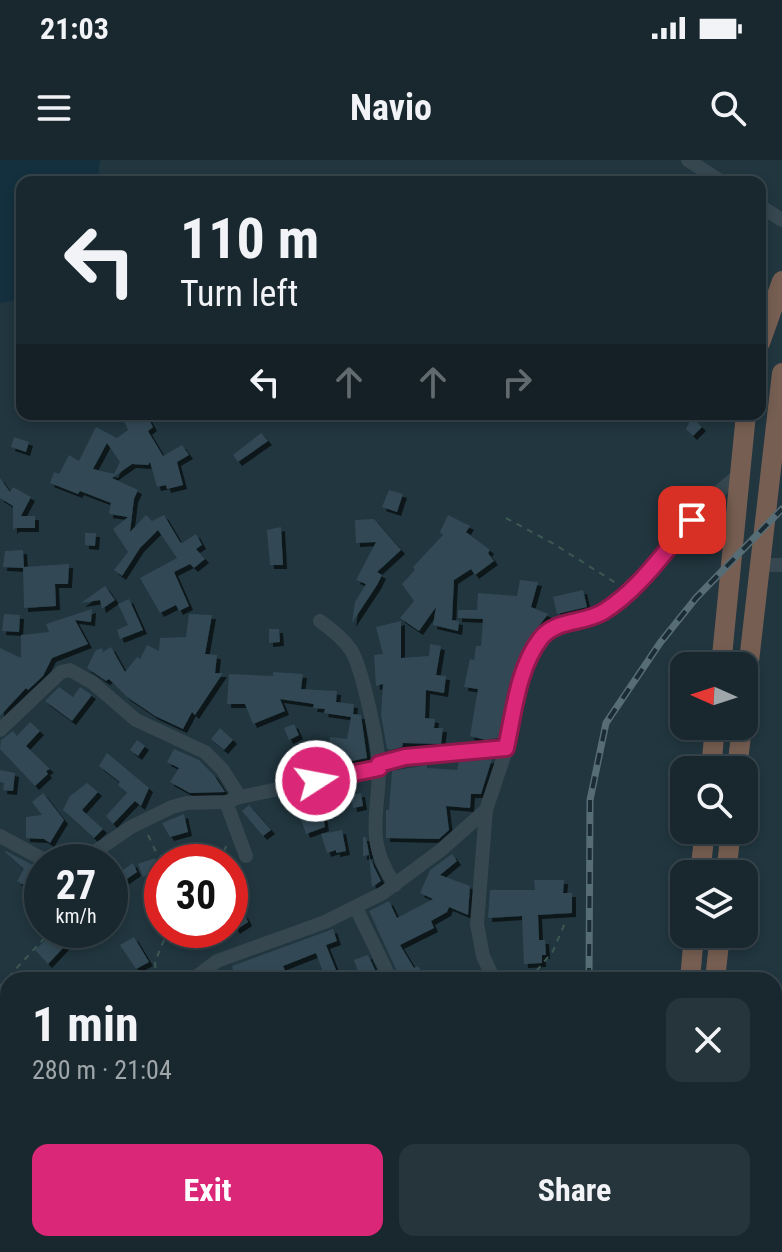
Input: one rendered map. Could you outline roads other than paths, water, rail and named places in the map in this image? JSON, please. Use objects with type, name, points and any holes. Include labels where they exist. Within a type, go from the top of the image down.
[{"type":"highway","points":[[766,326],[782,281]]},
{"type":"highway","points":[[750,652],[782,373]]},
{"type":"highway","points":[[722,652],[745,420]]},
{"type":"highway","points":[[691,972],[693,948]]},
{"type":"highway","points":[[716,972],[718,948]]},
{"type":"street","points":[[688,160],[713,176]]},
{"type":"street","points":[[485,972],[477,924],[486,810],[506,748],[524,672],[542,637],[553,627],[596,616],[630,592],[709,500],[741,473]]},
{"type":"street","points":[[759,565],[782,565]]},
{"type":"street","points":[[320,621],[337,633],[354,654],[379,766],[374,826],[382,864],[395,885]]},
{"type":"street","points":[[0,730],[55,677],[70,670],[93,683],[136,720],[205,752],[230,779],[236,829],[242,844]]},
{"type":"street","points":[[107,844],[140,822],[180,804],[233,799],[379,766],[405,757],[506,748]]},
{"type":"street","points":[[203,972],[217,961],[356,908],[395,885],[486,810]]},
{"type":"street","points":[[0,836],[24,849]]},
{"type":"street","points":[[356,908],[387,972]]},
{"type":"water","points":[[0,160],[100,160],[98,176],[16,176],[16,300],[0,303]]},
{"type":"railway","points":[[589,972],[590,800],[606,723],[660,643],[696,598],[782,509]]}]
